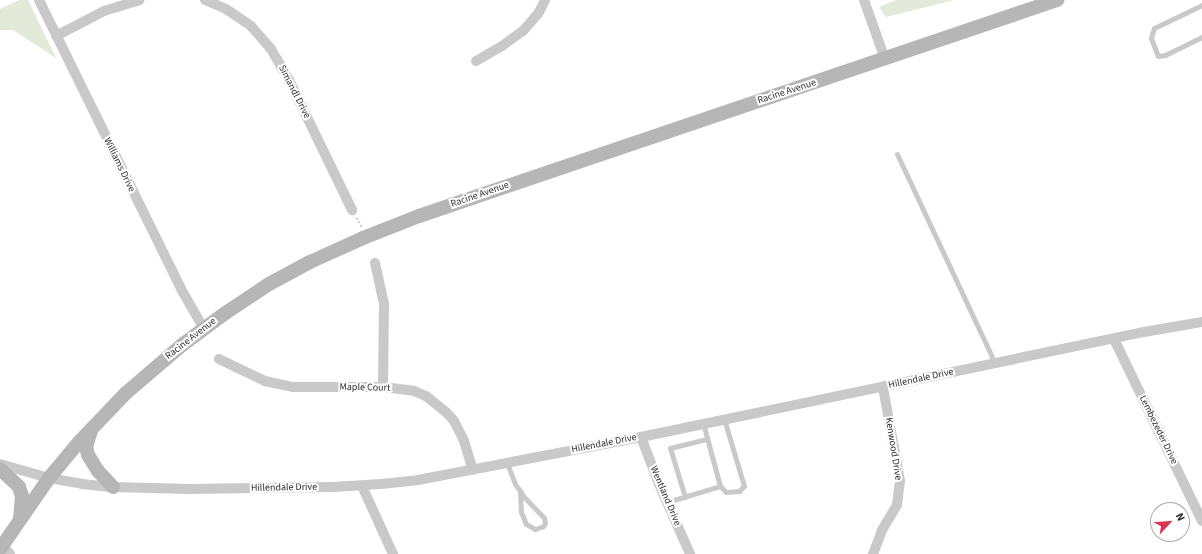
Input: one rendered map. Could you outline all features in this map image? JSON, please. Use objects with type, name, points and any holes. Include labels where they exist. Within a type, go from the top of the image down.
[{"type":"main road","name":"Racine Avenue","points":[[4,549],[20,518],[49,478],[92,428],[154,369],[204,329],[248,298],[288,274],[368,236],[561,167],[1057,0]]},
{"type":"main road","points":[[92,428],[86,446],[88,455],[98,471],[113,487]]},
{"type":"main road","points":[[0,469],[19,487],[22,496],[20,518]]},
{"type":"street","name":"Williams Drive","points":[[38,0],[181,289],[204,329]]},
{"type":"street","points":[[56,36],[104,11],[139,0]]},
{"type":"street","name":"Simandl Drive","points":[[209,0],[226,9],[251,26],[271,49],[288,78],[352,210]]},
{"type":"street","points":[[476,61],[502,46],[523,31],[538,14],[545,0]]},
{"type":"street","points":[[864,0],[885,59]]},
{"type":"street","points":[[375,262],[384,304],[383,387]]},
{"type":"street","name":"Hillendale Drive","points":[[0,464],[49,478],[82,484],[113,487],[189,489],[362,486],[418,480],[641,437],[995,363],[1202,322]]},
{"type":"street","name":"Lembezeder Drive","points":[[1114,340],[1202,521]]},
{"type":"street","name":"Maple Court","points":[[219,359],[265,381],[293,387],[383,387],[414,391],[426,396],[446,412],[459,430],[473,470]]},
{"type":"street","name":"Kenwood Drive","points":[[873,554],[882,530],[897,505],[900,482],[883,387]]},
{"type":"street","name":"Wentland Drive","points":[[641,437],[690,554]]},
{"type":"street","points":[[362,486],[393,554]]},
{"type":"lane","points":[[1202,5],[1154,28],[1151,38],[1158,56],[1165,55],[1202,37]]},
{"type":"lane","points":[[897,154],[995,363]]},
{"type":"lane","points":[[703,424],[720,486],[726,492],[739,491],[744,486],[724,419]]},
{"type":"lane","points":[[685,497],[670,448],[707,439]]},
{"type":"lane","points":[[507,463],[520,491],[544,518],[543,526],[535,529],[526,524],[521,512],[520,491]]},
{"type":"lane","points":[[667,502],[720,486]]},
{"type":"path","points":[[352,210],[368,236]]},
{"type":"green space","points":[[19,0],[28,0],[56,58],[13,30],[0,30],[0,9]]},
{"type":"green space","points":[[896,0],[954,0],[886,17],[879,7]]}]
